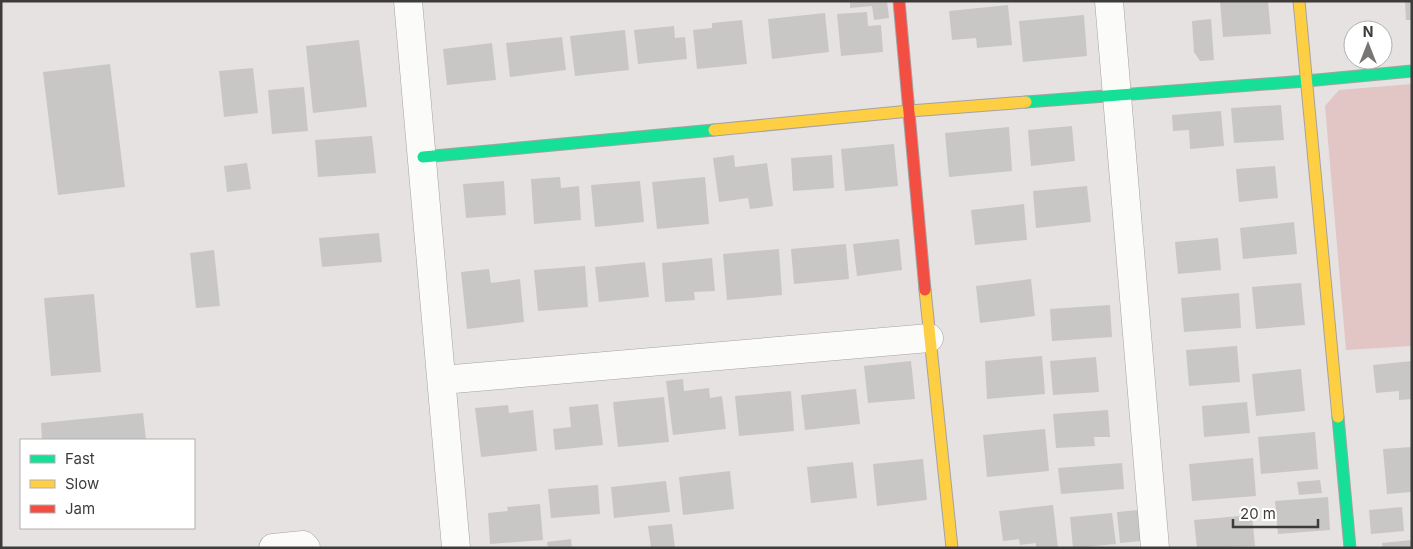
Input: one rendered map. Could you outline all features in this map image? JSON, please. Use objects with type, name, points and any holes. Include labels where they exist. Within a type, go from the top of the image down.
[{"type":"street","points":[[408,1],[456,548]]},
{"type":"street","points":[[899,1],[929,338],[952,548]]},
{"type":"street","points":[[1110,1],[1155,548]]},
{"type":"street","points":[[1300,1],[1350,548]]},
{"type":"street","points":[[423,157],[910,111],[1306,81],[1412,70]]},
{"type":"street","points":[[442,380],[929,338]]},
{"type":"street","points":[[273,548],[303,545],[306,548]]},
{"type":"shaded area","points":[[1412,84],[1412,346],[1346,350],[1325,106],[1339,90]]},
{"type":"building","points":[[850,1],[887,1],[889,18],[874,20],[872,6],[850,8]]},
{"type":"building","points":[[1220,1],[1268,1],[1271,34],[1223,37]]},
{"type":"building","points":[[1405,1],[1412,1],[1412,20],[1406,20]]},
{"type":"building","points":[[1008,5],[1012,45],[977,48],[976,38],[952,40],[949,11]]},
{"type":"building","points":[[867,12],[868,26],[881,25],[883,52],[841,56],[837,14]]},
{"type":"building","points":[[825,13],[829,52],[772,59],[768,19]]},
{"type":"building","points":[[1084,15],[1087,56],[1023,62],[1019,21]]},
{"type":"building","points":[[1211,19],[1214,60],[1200,61],[1194,52],[1192,21]]},
{"type":"building","points":[[742,20],[747,64],[697,69],[693,30],[712,28],[712,23]]},
{"type":"building","points":[[674,26],[675,38],[685,37],[687,59],[638,64],[634,30]]},
{"type":"building","points":[[625,30],[629,70],[575,76],[570,36]]},
{"type":"building","points":[[562,37],[566,70],[510,77],[506,43]]},
{"type":"building","points":[[359,40],[367,107],[313,113],[306,46]]},
{"type":"building","points":[[492,43],[496,80],[447,85],[443,49]]},
{"type":"building","points":[[110,64],[125,187],[58,195],[43,72]]},
{"type":"building","points":[[253,68],[258,113],[224,117],[219,71]]},
{"type":"building","points":[[304,87],[308,131],[272,134],[268,90]]},
{"type":"building","points":[[1281,105],[1284,140],[1234,143],[1231,108]]},
{"type":"building","points":[[1221,111],[1224,146],[1190,149],[1189,130],[1173,131],[1172,115]]},
{"type":"building","points":[[1072,126],[1075,161],[1031,166],[1028,130]]},
{"type":"building","points":[[1009,127],[1012,171],[949,177],[945,133]]},
{"type":"building","points":[[372,136],[376,173],[318,177],[315,140]]},
{"type":"building","points":[[894,144],[898,186],[845,191],[841,149]]},
{"type":"building","points":[[734,155],[735,167],[767,163],[773,206],[750,209],[748,198],[719,202],[713,158]]},
{"type":"building","points":[[832,155],[834,188],[793,191],[791,158]]},
{"type":"building","points":[[247,163],[251,189],[227,192],[224,166]]},
{"type":"building","points":[[1275,166],[1278,198],[1239,202],[1236,169]]},
{"type":"building","points":[[560,177],[561,188],[579,186],[581,220],[534,224],[531,179]]},
{"type":"building","points":[[705,177],[709,224],[657,229],[652,182]]},
{"type":"building","points":[[504,181],[506,215],[466,218],[463,184]]},
{"type":"building","points":[[640,181],[644,222],[595,227],[591,185]]},
{"type":"building","points":[[1087,186],[1091,222],[1036,228],[1033,191]]},
{"type":"building","points":[[1024,204],[1027,240],[975,245],[971,210]]},
{"type":"building","points":[[1294,222],[1297,254],[1243,259],[1240,228]]},
{"type":"building","points":[[379,233],[382,262],[322,267],[319,238]]},
{"type":"building","points":[[1218,238],[1221,270],[1178,274],[1175,242]]},
{"type":"building","points":[[899,239],[902,270],[857,276],[853,244]]},
{"type":"building","points":[[846,244],[849,279],[794,284],[791,249]]},
{"type":"building","points":[[779,249],[782,295],[727,300],[723,254]]},
{"type":"building","points":[[214,250],[220,306],[196,308],[190,253]]},
{"type":"building","points":[[712,258],[715,291],[694,292],[695,300],[665,302],[662,263]]},
{"type":"building","points":[[645,262],[649,297],[599,302],[595,267]]},
{"type":"building","points":[[585,266],[588,307],[538,311],[534,270]]},
{"type":"building","points":[[489,269],[491,283],[520,279],[524,322],[467,329],[461,272]]},
{"type":"building","points":[[1031,279],[1035,316],[980,323],[976,286]]},
{"type":"building","points":[[1301,283],[1305,325],[1256,329],[1252,287]]},
{"type":"building","points":[[1239,293],[1241,328],[1184,332],[1181,298]]},
{"type":"building","points":[[94,294],[101,372],[51,376],[44,298]]},
{"type":"building","points":[[1110,305],[1112,337],[1052,341],[1050,309]]},
{"type":"building","points":[[1237,346],[1240,382],[1189,386],[1186,350]]},
{"type":"building","points":[[1042,356],[1045,394],[987,399],[985,361]]},
{"type":"building","points":[[1096,357],[1099,392],[1053,395],[1050,361]]},
{"type":"building","points":[[911,361],[915,399],[868,403],[864,366]]},
{"type":"building","points":[[1412,361],[1412,399],[1399,400],[1399,391],[1376,393],[1373,365]]},
{"type":"building","points":[[1301,369],[1305,411],[1256,416],[1252,374]]},
{"type":"building","points":[[683,379],[684,391],[709,388],[710,398],[722,396],[726,429],[673,435],[666,381]]},
{"type":"building","points":[[856,389],[860,424],[805,430],[801,395]]},
{"type":"building","points":[[791,391],[794,431],[739,436],[735,396]]},
{"type":"building","points":[[664,397],[669,442],[618,447],[613,402]]},
{"type":"building","points":[[1247,402],[1250,433],[1204,437],[1202,406]]},
{"type":"building","points":[[598,404],[603,445],[555,450],[553,429],[571,427],[569,407]]},
{"type":"building","points":[[508,405],[509,413],[533,410],[537,451],[481,457],[475,408]]},
{"type":"building","points":[[1108,410],[1110,437],[1094,437],[1095,446],[1056,448],[1053,414]]},
{"type":"building","points":[[143,413],[146,439],[42,439],[41,423]]},
{"type":"building","points":[[1045,429],[1049,471],[987,477],[983,435]]},
{"type":"building","points":[[1315,432],[1318,469],[1261,474],[1258,437]]},
{"type":"building","points":[[1412,447],[1412,492],[1387,494],[1383,449]]},
{"type":"building","points":[[1253,458],[1256,496],[1192,501],[1189,464]]},
{"type":"building","points":[[923,459],[927,500],[877,506],[873,464]]},
{"type":"building","points":[[853,462],[857,498],[811,503],[807,467]]},
{"type":"building","points":[[1122,463],[1124,489],[1061,494],[1058,468]]},
{"type":"building","points":[[730,471],[734,509],[683,515],[679,477]]},
{"type":"building","points":[[1320,480],[1322,493],[1299,495],[1297,482]]},
{"type":"building","points":[[666,481],[670,512],[614,518],[611,487]]},
{"type":"building","points":[[598,485],[600,514],[551,518],[548,489]]},
{"type":"building","points":[[1328,497],[1330,530],[1278,534],[1275,501]]},
{"type":"building","points":[[540,504],[543,540],[490,544],[488,513],[508,511],[507,507]]},
{"type":"building","points":[[1053,505],[1058,548],[1036,548],[1036,543],[1020,545],[1019,539],[1003,541],[999,511]]},
{"type":"building","points":[[1402,507],[1404,531],[1371,534],[1369,510]]},
{"type":"building","points":[[1138,510],[1141,541],[1120,543],[1117,512]]},
{"type":"building","points":[[1112,513],[1116,544],[1073,548],[1070,517]]},
{"type":"building","points":[[1252,515],[1255,546],[1197,548],[1194,520]]},
{"type":"building","points":[[672,524],[675,548],[651,548],[648,526]]},
{"type":"building","points":[[571,539],[572,548],[548,548],[547,542]]},
{"type":"building","points":[[1412,540],[1412,548],[1383,548],[1382,543]]},
{"type":"traffic: fast","points":[[1026,102],[1412,71]]},
{"type":"traffic: fast","points":[[423,157],[714,130]]},
{"type":"traffic: fast","points":[[1338,417],[1350,548]]},
{"type":"traffic: slow","points":[[1299,1],[1338,417]]},
{"type":"traffic: slow","points":[[714,130],[1026,102]]},
{"type":"traffic: slow","points":[[925,290],[952,548]]},
{"type":"traffic: jam","points":[[899,1],[925,290]]}]
